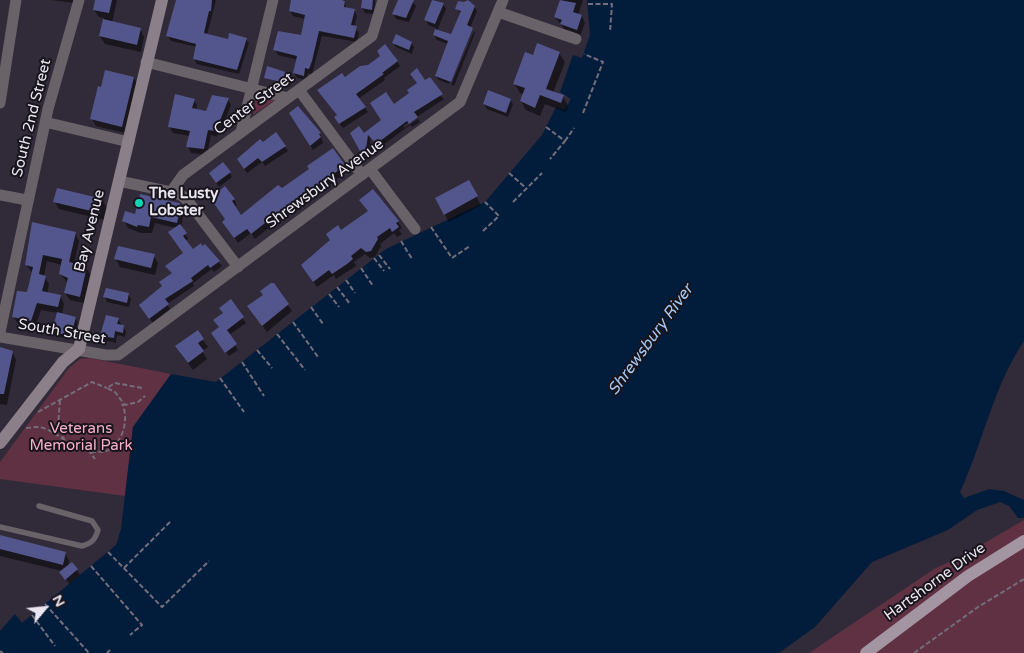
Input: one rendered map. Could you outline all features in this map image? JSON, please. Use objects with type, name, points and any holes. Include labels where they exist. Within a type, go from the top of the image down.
[{"type":"main road","name":"Hartshorne Drive","points":[[866,653],[968,576],[1024,541]]},
{"type":"street","points":[[0,103],[16,0]]},
{"type":"street","name":"South 2nd Street","points":[[0,332],[45,122],[79,0]]},
{"type":"street","name":"Bay Avenue","points":[[79,349],[162,0]]},
{"type":"street","points":[[241,132],[250,88],[274,0]]},
{"type":"street","name":"Center Street","points":[[171,192],[183,175],[372,36],[383,0]]},
{"type":"street","name":"Shrewsbury Avenue","points":[[118,355],[460,102],[502,0]]},
{"type":"street","points":[[498,12],[576,39]]},
{"type":"street","points":[[146,62],[288,98]]},
{"type":"street","points":[[299,90],[415,229]]},
{"type":"street","points":[[45,122],[129,142]]},
{"type":"street","points":[[119,181],[181,195],[188,201],[238,266]]},
{"type":"street","points":[[0,195],[27,200]]},
{"type":"street","name":"South Street","points":[[0,337],[106,355],[118,355]]},
{"type":"street","points":[[0,443],[63,362],[79,349]]},
{"type":"lane","points":[[0,527],[82,546],[92,542],[95,538],[98,530],[92,521],[39,506]]},
{"type":"path","points":[[588,4],[612,4],[610,32]]},
{"type":"path","points":[[583,114],[603,62],[584,54]]},
{"type":"path","points":[[546,127],[565,141]]},
{"type":"path","points":[[550,159],[574,128]]},
{"type":"path","points":[[513,202],[542,172]]},
{"type":"path","points":[[509,173],[526,188]]},
{"type":"path","points":[[483,231],[499,216],[485,202]]},
{"type":"path","points":[[431,227],[452,258],[470,246]]},
{"type":"path","points":[[402,241],[412,259]]},
{"type":"path","points":[[378,255],[390,269]]},
{"type":"path","points":[[374,258],[384,271]]},
{"type":"path","points":[[361,268],[373,286]]},
{"type":"path","points":[[346,280],[355,293]]},
{"type":"path","points":[[337,287],[350,304]]},
{"type":"path","points":[[329,294],[339,307]]},
{"type":"path","points":[[311,307],[323,324]]},
{"type":"path","points":[[293,322],[318,358]]},
{"type":"path","points":[[277,334],[305,370]]},
{"type":"path","points":[[257,350],[272,368]]},
{"type":"path","points":[[242,362],[264,396]]},
{"type":"path","points":[[220,378],[244,412]]},
{"type":"path","points":[[23,428],[40,427],[64,439],[80,450],[91,453],[103,452],[116,444],[124,428],[125,411],[114,392],[92,382],[33,415]]},
{"type":"path","points":[[106,388],[114,383],[142,388]]},
{"type":"path","points":[[122,403],[132,404],[145,396]]},
{"type":"path","points":[[60,400],[58,426],[64,439]]},
{"type":"path","points":[[44,402],[48,407]]},
{"type":"path","points":[[91,453],[95,459]]},
{"type":"path","points":[[124,568],[170,521]]},
{"type":"path","points":[[108,552],[162,607],[209,561]]},
{"type":"path","points":[[91,566],[142,624],[130,635]]},
{"type":"path","points":[[914,653],[978,607],[1024,579]]},
{"type":"path","points":[[45,604],[89,653]]},
{"type":"path","points":[[32,615],[55,646]]},
{"type":"path","points":[[106,653],[110,650]]},
{"type":"green space","points":[[256,95],[274,99],[274,101],[253,115]]},
{"type":"green space","name":"Veterans Memorial Park","points":[[90,358],[171,374],[133,427],[125,496],[0,479],[0,462],[69,368],[80,359]]},
{"type":"green space","points":[[1024,520],[1024,653],[809,653],[934,569],[964,555]]},
{"type":"water","name":"Shrewsbury River","points":[[587,0],[1024,0],[1024,341],[1004,377],[960,492],[964,498],[989,489],[1004,491],[1024,500],[1024,518],[1018,518],[1009,506],[1000,502],[977,510],[948,530],[872,562],[815,627],[779,653],[0,653],[0,631],[15,614],[22,623],[116,545],[121,529],[133,427],[171,374],[216,382],[386,249],[485,202],[542,135],[556,107],[565,110],[571,99],[560,92],[573,55],[582,58],[590,35]]},
{"type":"building","points":[[95,0],[112,0],[109,13],[93,10]]},
{"type":"building","points":[[176,0],[212,0],[211,11],[209,11],[204,33],[228,39],[229,33],[247,38],[237,70],[193,59],[196,44],[166,36]]},
{"type":"building","points":[[291,0],[342,0],[345,1],[344,7],[355,9],[351,25],[357,26],[354,38],[319,31],[312,61],[309,69],[305,68],[304,76],[293,73],[297,56],[273,50],[278,31],[301,35],[305,15],[289,11]]},
{"type":"building","points":[[362,0],[373,0],[372,10],[361,8]]},
{"type":"building","points":[[398,0],[414,0],[406,18],[392,14]]},
{"type":"building","points":[[432,0],[444,3],[435,24],[424,20]]},
{"type":"building","points":[[468,0],[475,6],[467,25],[473,28],[451,82],[435,76],[448,41],[433,35],[435,29],[451,34],[461,11],[455,9],[458,1],[464,2]]},
{"type":"building","points":[[560,0],[576,3],[573,12],[582,15],[577,30],[560,24],[562,20],[554,17]]},
{"type":"building","points":[[103,19],[141,28],[137,45],[99,36]]},
{"type":"building","points":[[396,34],[412,42],[409,50],[392,43]]},
{"type":"building","points":[[537,43],[560,52],[546,89],[564,95],[561,103],[540,95],[535,108],[520,101],[525,88],[513,84],[525,52],[533,55]]},
{"type":"building","points":[[385,44],[398,61],[382,73],[384,74],[356,94],[366,107],[339,124],[334,117],[337,115],[317,90],[342,73],[345,77],[360,66],[368,65],[380,56],[377,51]]},
{"type":"building","points":[[267,66],[292,74],[289,84],[264,78]]},
{"type":"building","points":[[417,68],[425,80],[430,77],[443,94],[414,112],[418,117],[409,124],[407,121],[376,144],[368,135],[366,149],[361,153],[350,133],[359,126],[364,133],[381,120],[370,103],[386,92],[394,104],[409,93],[407,90],[417,83],[410,74]]},
{"type":"building","points":[[105,70],[134,77],[122,127],[90,119],[98,86],[101,87]]},
{"type":"building","points":[[488,90],[511,99],[506,113],[483,104]]},
{"type":"building","points":[[175,94],[195,99],[192,108],[206,111],[212,95],[229,98],[219,123],[216,122],[214,131],[208,130],[204,149],[186,147],[190,131],[168,127]]},
{"type":"building","points":[[298,106],[321,133],[319,134],[321,137],[310,146],[289,113]]},
{"type":"building","points":[[276,132],[286,146],[262,162],[258,158],[244,169],[237,159],[260,139],[263,142]]},
{"type":"building","points":[[333,148],[345,165],[321,184],[308,192],[307,190],[251,234],[247,229],[234,238],[222,222],[225,219],[210,198],[225,186],[235,199],[232,201],[241,215],[278,185],[282,188],[309,169],[307,166]]},
{"type":"building","points":[[223,162],[231,172],[216,183],[209,173]]},
{"type":"building","points":[[469,180],[478,196],[444,215],[435,198]]},
{"type":"building","points":[[57,188],[103,199],[100,213],[53,202]]},
{"type":"building","points":[[373,189],[399,221],[396,223],[399,227],[392,232],[390,228],[377,237],[378,239],[371,251],[366,252],[361,248],[351,256],[353,259],[347,264],[332,274],[329,270],[313,282],[301,265],[330,240],[326,234],[338,225],[341,230],[368,211],[359,200]]},
{"type":"building","points":[[140,194],[179,203],[181,205],[177,223],[151,217],[149,227],[138,225],[137,227],[122,221],[125,211],[135,214]]},
{"type":"building","points":[[32,222],[76,232],[69,262],[87,266],[80,297],[64,293],[68,278],[59,274],[62,259],[43,255],[39,274],[46,276],[42,291],[61,295],[58,307],[37,303],[31,321],[12,317],[17,291],[27,292],[33,267],[25,265]]},
{"type":"building","points":[[180,224],[187,233],[183,236],[193,249],[201,243],[202,246],[205,244],[220,261],[210,268],[208,265],[191,278],[193,281],[165,299],[169,304],[149,319],[139,305],[162,286],[159,282],[172,273],[165,266],[183,253],[168,232]]},
{"type":"building","points":[[118,246],[155,254],[151,268],[114,259]]},
{"type":"building","points":[[274,283],[289,304],[262,326],[247,306],[263,295],[260,291]]},
{"type":"building","points":[[106,288],[129,293],[127,303],[103,297]]},
{"type":"building","points":[[231,299],[244,317],[227,330],[237,344],[225,353],[211,333],[219,327],[213,320],[223,313],[219,308]]},
{"type":"building","points":[[57,312],[76,317],[73,328],[68,327],[66,335],[52,332]]},
{"type":"building","points":[[106,315],[119,318],[117,324],[124,325],[123,333],[115,331],[114,338],[100,336]]},
{"type":"building","points":[[198,330],[204,339],[198,343],[204,351],[188,363],[175,346]]},
{"type":"building","points":[[0,347],[13,351],[4,394],[0,394]]},
{"type":"building","points":[[0,535],[66,552],[63,565],[0,549]]},
{"type":"building","points":[[72,562],[78,569],[65,580],[59,572]]},
{"type":"place","name":"The Lusty Lobster","points":[[139,203]]}]
